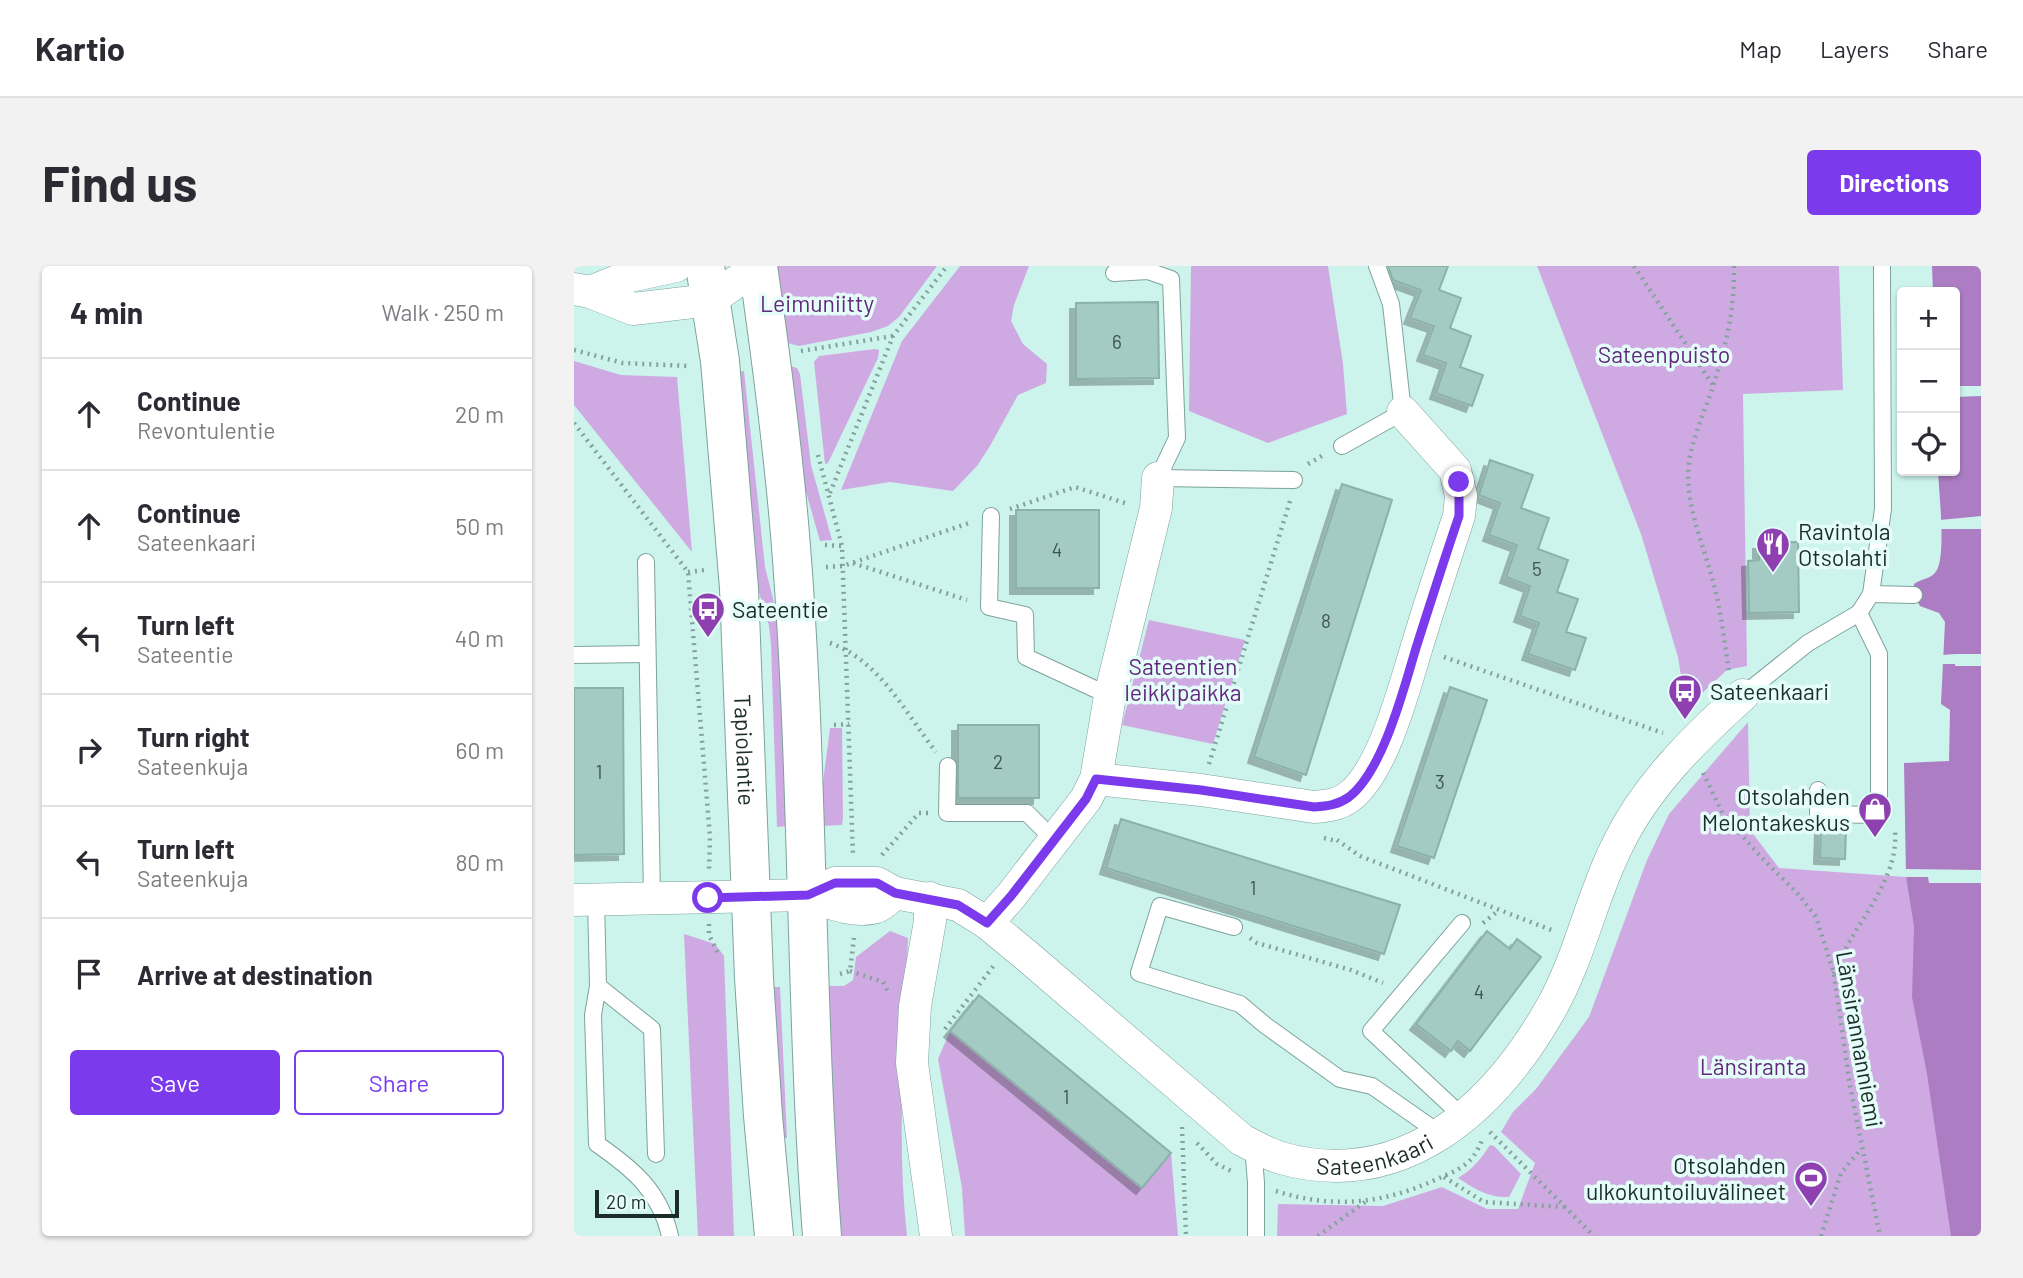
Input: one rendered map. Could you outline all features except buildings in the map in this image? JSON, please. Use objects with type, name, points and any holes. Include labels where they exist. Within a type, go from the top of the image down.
[{"type":"main road","points":[[754,266],[771,356],[792,559],[808,895],[813,1116],[822,1236]]},
{"type":"main road","name":"Tapiolantie","points":[[707,283],[720,361],[739,588],[762,1116],[774,1236]]},
{"type":"street","points":[[582,290],[676,266]]},
{"type":"street","points":[[582,290],[633,309],[754,266]]},
{"type":"street","points":[[1096,779],[1201,790],[1314,807],[1332,806],[1350,796],[1365,779],[1391,729],[1459,516],[1461,496],[1455,470],[1403,412]]},
{"type":"street","points":[[987,923],[1086,799],[1096,779],[1110,696],[1156,508],[1158,478]]},
{"type":"street","name":"Sateenkaari","points":[[808,895],[844,908],[877,907],[895,893],[958,905],[987,923],[1242,1140],[1278,1157],[1316,1165],[1343,1166],[1383,1161],[1464,1127],[1507,1073],[1549,1011],[1581,941],[1617,844],[1635,815],[1712,723],[1737,688]]},
{"type":"street","points":[[585,900],[808,895]]},
{"type":"street","points":[[930,898],[930,920],[915,1006],[912,1063],[936,1236]]},
{"type":"lane","points":[[1342,446],[1403,412],[1391,304],[1377,266]]},
{"type":"lane","points":[[1737,688],[1859,613],[1871,594],[1883,509],[1882,266]]},
{"type":"lane","points":[[1114,273],[1148,271],[1171,279],[1177,438],[1158,478],[1294,480]]},
{"type":"lane","points":[[991,516],[989,607],[1025,615],[1026,657],[1110,696]]},
{"type":"lane","points":[[646,562],[652,897]]},
{"type":"lane","points":[[1871,594],[1914,595]]},
{"type":"lane","points":[[1818,790],[1818,814],[1879,815],[1880,654],[1859,613]]},
{"type":"lane","points":[[574,655],[647,654]]},
{"type":"lane","points":[[947,766],[947,813],[1027,813],[1054,840]]},
{"type":"lane","points":[[585,900],[598,986],[593,1015],[597,1144],[626,1164],[651,1190],[667,1219],[670,1236]]},
{"type":"lane","points":[[1234,927],[1160,906],[1139,973],[1240,1004],[1340,1079],[1372,1086],[1464,1127]]},
{"type":"lane","points":[[1462,922],[1371,1031],[1464,1127]]},
{"type":"lane","points":[[598,986],[652,1029],[656,1154]]},
{"type":"lane","points":[[1253,1145],[1256,1236]]},
{"type":"path","points":[[817,444],[830,494],[893,336],[947,266]]},
{"type":"path","points":[[1634,266],[1714,386]]},
{"type":"path","points":[[1734,266],[1732,309],[1714,386],[1692,444],[1689,485],[1696,526],[1716,594],[1737,688]]},
{"type":"path","points":[[805,350],[807,364]]},
{"type":"path","points":[[574,423],[688,572],[710,837],[708,898]]},
{"type":"path","points":[[1201,790],[1287,511],[1294,480],[1302,467],[1342,446]]},
{"type":"path","points":[[825,545],[842,546]]},
{"type":"path","points":[[852,562],[989,607]]},
{"type":"path","points":[[688,572],[705,570]]},
{"type":"path","points":[[830,643],[846,649],[871,666],[947,766]]},
{"type":"path","points":[[1416,647],[1671,736]]},
{"type":"path","points":[[834,725],[849,724]]},
{"type":"path","name":"Länsirannanniemi","points":[[1698,763],[1723,814],[1799,895],[1816,917],[1834,974],[1850,1086],[1880,1236]]},
{"type":"path","points":[[1332,806],[1337,841]]},
{"type":"path","points":[[876,861],[919,813],[947,813]]},
{"type":"path","points":[[1834,974],[1839,959],[1880,892],[1891,868],[1896,842],[1895,825],[1879,815]]},
{"type":"path","points":[[1311,835],[1337,841],[1360,856],[1581,941]]},
{"type":"path","points":[[1234,927],[1257,943],[1351,970],[1404,991]]},
{"type":"path","points":[[958,1013],[997,961]]},
{"type":"path","points":[[850,971],[883,982],[890,995],[915,1006]]},
{"type":"path","points":[[1182,1123],[1186,1236]]},
{"type":"path","points":[[1464,1127],[1564,1208],[1594,1236]]},
{"type":"path","points":[[1821,1236],[1841,1173],[1862,1149]]},
{"type":"path","points":[[1443,1177],[1484,1202],[1564,1208]]},
{"type":"path","points":[[1318,1236],[1365,1202]]},
{"type":"green space","name":"Leimuniitty","points":[[773,266],[937,266],[899,317],[888,326],[871,332],[799,346],[784,342]]},
{"type":"green space","points":[[960,266],[1029,266],[1014,305],[1011,321],[1023,344],[1047,364],[1046,383],[1018,395],[977,466],[953,491],[890,482],[841,490],[902,341]]},
{"type":"green space","points":[[1191,266],[1328,266],[1343,364],[1347,414],[1268,443],[1189,411]]},
{"type":"green space","name":"Sateenpuisto","points":[[1537,266],[1839,266],[1843,390],[1743,394],[1747,666],[1727,670],[1686,708],[1678,657],[1641,534]]},
{"type":"green space","points":[[879,350],[878,358],[828,463],[825,464],[814,362],[819,356]]},
{"type":"green space","points":[[574,361],[621,375],[677,377],[692,552],[574,405]]},
{"type":"green space","points":[[788,365],[797,368],[800,374],[811,465],[832,540],[820,541],[800,471]]},
{"type":"green space","points":[[744,371],[765,567],[778,618],[789,826],[777,827],[771,644],[769,626],[757,585],[734,373]]},
{"type":"green space","name":"Sateentien leikkipaikka","points":[[1149,620],[1245,640],[1213,744],[1122,725]]},
{"type":"green space","name":"Länsiranta","points":[[1748,722],[1750,830],[1779,868],[1906,877],[1981,1236],[1277,1236],[1278,1204],[1383,1206],[1442,1187],[1487,1209],[1518,1209],[1535,1163],[1501,1132],[1513,1112],[1536,1089],[1589,1017],[1647,860],[1669,814]]},
{"type":"green space","points":[[830,728],[842,728],[843,818],[842,825],[819,826],[819,813]]},
{"type":"green space","points":[[890,931],[908,938],[902,1124],[907,1236],[841,1236],[825,986],[844,986],[853,980],[856,957]]},
{"type":"green space","points":[[684,934],[715,944],[724,956],[734,1236],[698,1236]]},
{"type":"green space","points":[[770,987],[780,987],[787,1138],[779,1139]]},
{"type":"green space","points":[[950,1031],[1141,1188],[1171,1153],[1178,1236],[965,1236],[962,1188],[938,1059]]},
{"type":"green space","points":[[1490,1145],[1521,1174],[1509,1197],[1488,1194],[1458,1178],[1476,1164]]},
{"type":"shaded area","points":[[1932,266],[1981,266],[1981,1236],[1951,1236],[1927,1074],[1912,997],[1914,926],[1906,877],[1904,763],[1949,761],[1950,710],[1941,704],[1945,622],[1939,613],[1920,606],[1914,595],[1914,584],[1932,576],[1940,562],[1942,537],[1938,476],[1960,476],[1960,287],[1933,287]]},
{"type":"pier","points":[[1960,386],[1981,386],[1981,396],[1960,397]]},
{"type":"pier","points":[[1981,516],[1981,529],[1940,529],[1940,520]]},
{"type":"pier","points":[[1981,654],[1981,666],[1943,664],[1943,655]]},
{"type":"pier","points":[[1905,869],[1981,870],[1981,883],[1929,883],[1928,877],[1906,877]]},
{"type":"place","name":"Ravintola Otsolahti","points":[[1773,574]]},
{"type":"place","name":"Sateentie","points":[[708,639]]},
{"type":"place","name":"Sateenkaari","points":[[1685,721]]},
{"type":"place","name":"Otsolahden Melontakeskus","points":[[1875,839]]},
{"type":"place","name":"Otsolahden ulkokuntoiluvälineet","points":[[1811,1208]]},
{"type":"route","points":[[708,898],[808,895],[835,883],[877,883],[895,893],[958,905],[987,923],[1086,799],[1096,779],[1201,790],[1314,807],[1332,806],[1341,802],[1365,779],[1391,729],[1459,516],[1459,482]]}]
